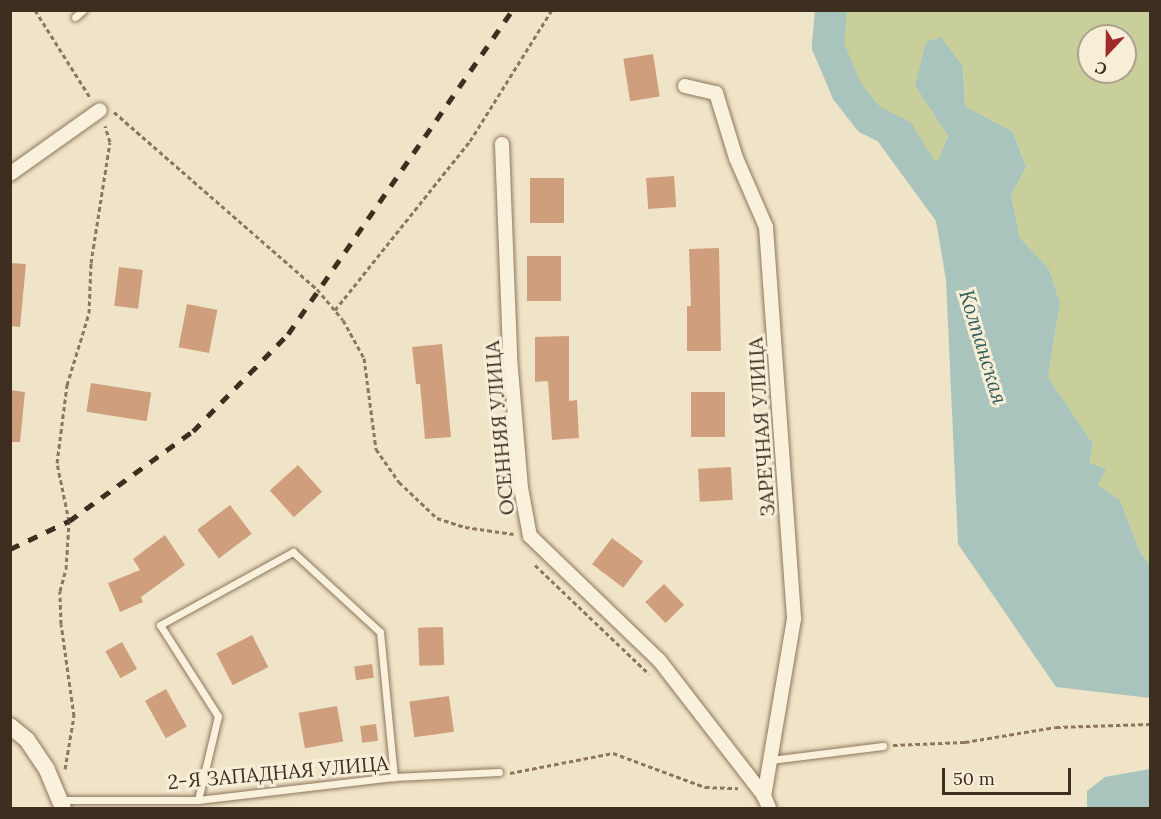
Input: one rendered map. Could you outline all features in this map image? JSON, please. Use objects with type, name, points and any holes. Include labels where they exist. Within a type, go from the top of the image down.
[{"type":"street","name":"ЗАРЕЧНАЯ УЛИЦА","points":[[685,86],[716,93],[736,158],[766,227],[794,619],[762,798]]},
{"type":"street","points":[[10,174],[100,110]]},
{"type":"street","name":"ОСЕННЯЯ УЛИЦА","points":[[502,144],[510,357],[520,488],[530,536],[659,660],[762,798]]},
{"type":"street","points":[[10,726],[27,740],[47,770],[61,805]]},
{"type":"lane","points":[[75,16],[83,10]]},
{"type":"lane","points":[[198,800],[218,716],[160,625],[293,552],[380,632],[394,777]]},
{"type":"lane","points":[[770,760],[883,746]]},
{"type":"lane","name":"2-Я ЗАПАДНАЯ УЛИЦА","points":[[61,805],[198,800],[394,777],[499,772]]},
{"type":"path","points":[[35,10],[75,80],[100,110],[110,142],[90,263],[89,313],[67,385],[57,463],[69,521],[66,569],[60,591],[61,624],[74,716],[61,805]]},
{"type":"path","points":[[335,310],[470,141],[552,10]]},
{"type":"path","points":[[100,110],[119,113],[317,290],[335,310],[364,358],[376,449],[399,482],[437,518],[465,527],[530,536],[535,564],[654,679]]},
{"type":"path","points":[[883,746],[965,742],[1056,727],[1150,724]]},
{"type":"path","points":[[499,772],[613,753],[705,787],[762,798]]},
{"type":"green space","points":[[831,11],[1150,11],[1150,565],[1140,552],[1120,500],[1098,485],[1089,463],[1093,444],[1048,377],[1060,303],[1049,269],[1020,238],[1011,195],[1026,167],[1013,132],[965,106],[963,67],[940,37],[915,86],[948,136],[938,162],[927,162],[869,119],[847,91],[828,46]]},
{"type":"water","points":[[941,37],[963,67],[965,106],[1013,132],[1026,167],[1011,195],[1020,238],[1049,269],[1060,303],[1048,377],[1093,444],[1089,463],[1106,469],[1098,485],[1120,500],[1140,552],[1150,565],[1150,698],[1056,687],[958,544],[946,280],[936,221],[868,128],[869,119],[927,162],[938,161],[948,136],[915,86],[926,42]]},
{"type":"water","points":[[1150,769],[1150,808],[1087,808],[1087,791],[1105,777]]},
{"type":"building","points":[[653,54],[660,96],[630,101],[623,59]]},
{"type":"building","points":[[674,176],[676,207],[648,209],[646,178]]},
{"type":"building","points":[[530,178],[564,178],[564,223],[530,223]]},
{"type":"building","points":[[719,248],[721,351],[687,351],[687,306],[691,306],[689,249]]},
{"type":"building","points":[[527,256],[561,256],[561,301],[527,301]]},
{"type":"building","points":[[10,263],[26,264],[20,327],[10,326]]},
{"type":"building","points":[[119,267],[143,270],[138,309],[114,306]]},
{"type":"building","points":[[187,304],[217,310],[209,353],[179,347]]},
{"type":"building","points":[[569,336],[569,401],[577,400],[579,438],[552,440],[548,381],[535,382],[535,337]]},
{"type":"building","points":[[442,344],[451,437],[425,439],[420,384],[416,384],[412,347]]},
{"type":"building","points":[[91,383],[151,393],[147,421],[86,412]]},
{"type":"building","points":[[10,390],[25,392],[20,442],[10,442]]},
{"type":"building","points":[[691,392],[725,392],[725,437],[691,437]]},
{"type":"building","points":[[298,465],[322,492],[294,517],[270,490]]},
{"type":"building","points":[[731,467],[733,500],[700,502],[698,469]]},
{"type":"building","points":[[230,505],[252,534],[219,558],[197,530]]},
{"type":"building","points":[[165,535],[185,565],[141,597],[143,602],[120,612],[108,583],[140,570],[133,559]]},
{"type":"building","points":[[612,538],[643,561],[623,588],[592,564]]},
{"type":"building","points":[[664,584],[684,605],[665,623],[645,602]]},
{"type":"building","points":[[443,627],[444,665],[419,666],[418,628]]},
{"type":"building","points":[[252,635],[268,667],[233,685],[216,653]]},
{"type":"building","points":[[122,642],[137,669],[120,678],[105,651]]},
{"type":"building","points":[[372,664],[374,678],[356,680],[354,667]]},
{"type":"building","points":[[166,689],[187,727],[166,738],[145,701]]},
{"type":"building","points":[[449,696],[454,732],[414,737],[409,702]]},
{"type":"building","points":[[337,706],[343,741],[305,748],[299,713]]},
{"type":"building","points":[[376,724],[378,741],[362,743],[360,726]]},
{"type":"waterway","name":"Колпанская","points":[[831,10],[828,46],[847,91],[869,119],[899,134],[930,184]]},
{"type":"railway","points":[[10,549],[69,521],[193,431],[288,334],[512,10]]}]
